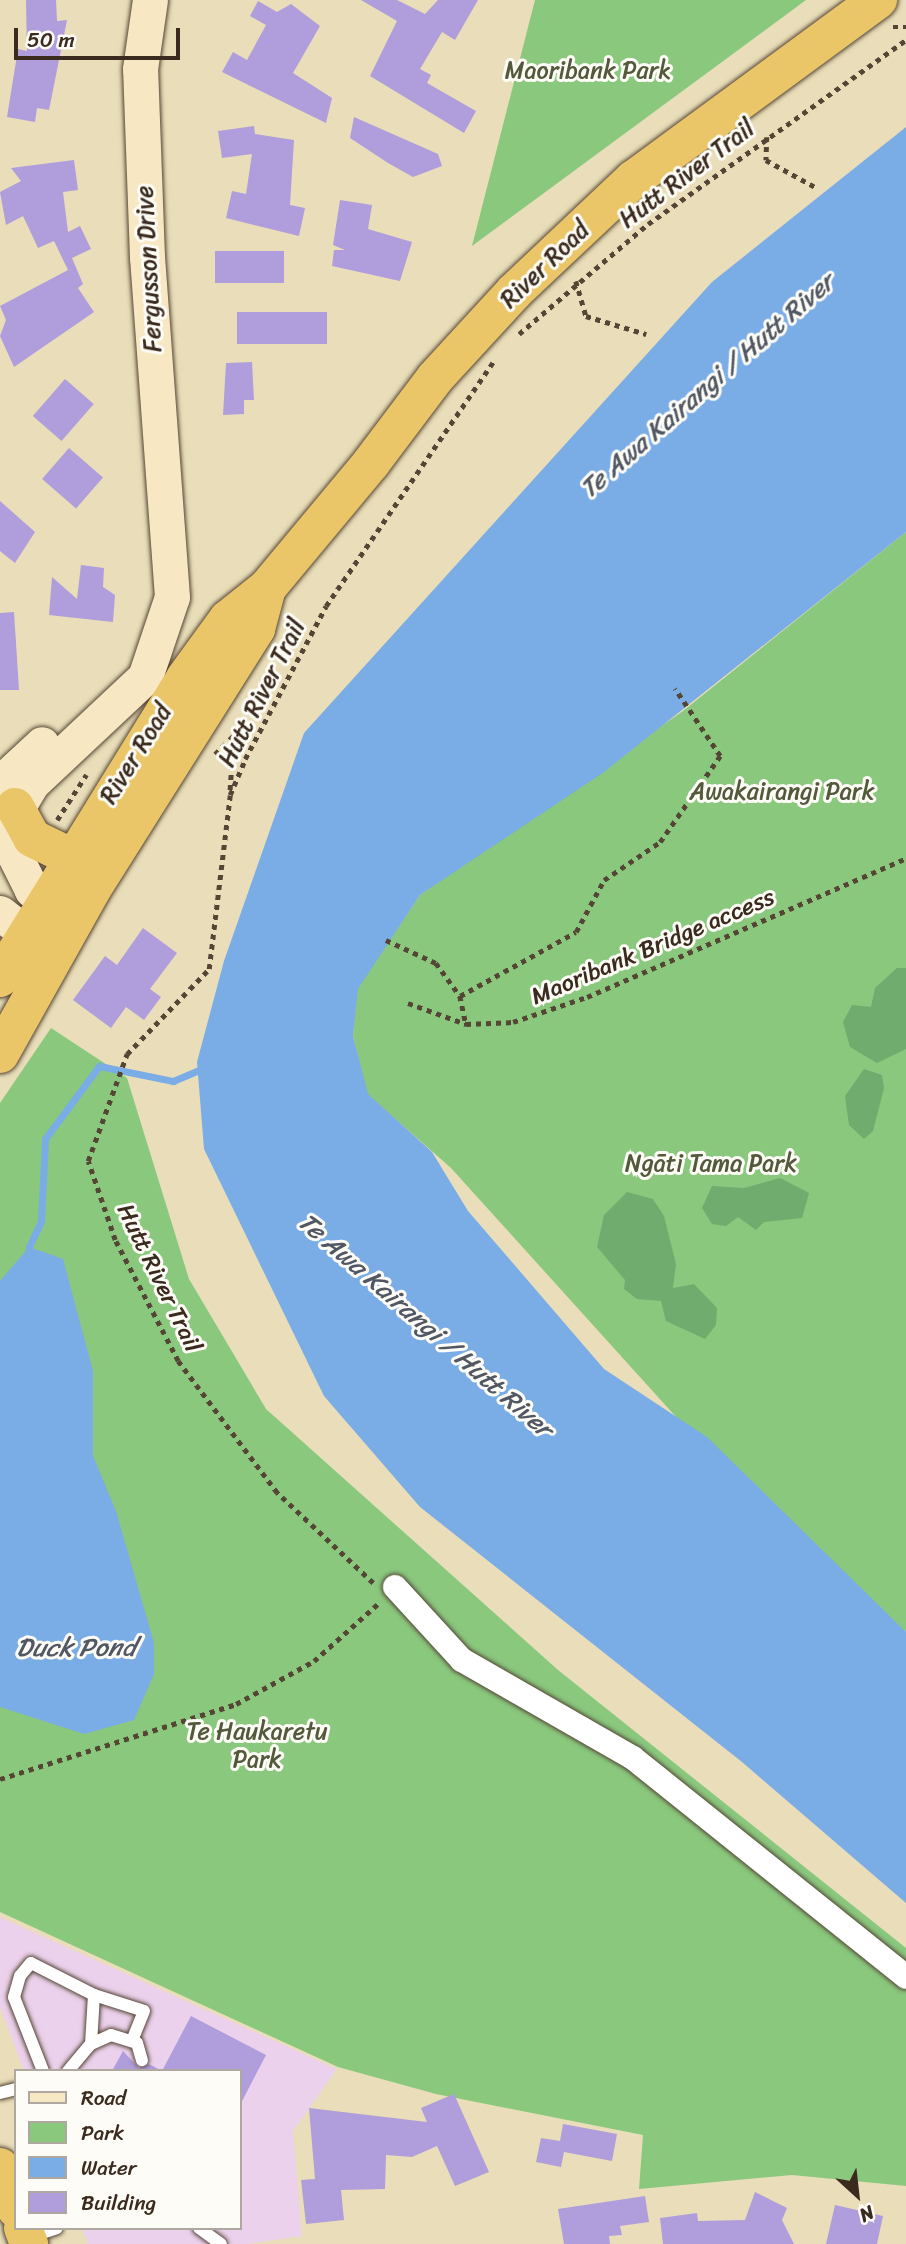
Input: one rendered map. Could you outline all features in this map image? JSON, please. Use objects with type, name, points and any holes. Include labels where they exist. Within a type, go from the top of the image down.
[{"type":"highway","name":"River Road","points":[[60,913],[71,857],[185,678],[228,619],[267,587],[435,378],[515,291],[634,179],[878,0]]},
{"type":"highway","name":"River Road","points":[[60,913],[256,629],[267,587]]},
{"type":"highway","points":[[8,789],[32,838],[71,857]]},
{"type":"highway","points":[[0,978],[27,935],[60,913]]},
{"type":"highway","points":[[0,1054],[27,935]]},
{"type":"highway","points":[[0,2167],[14,2196]]},
{"type":"main road","name":"Fergusson Drive","points":[[8,789],[112,714],[156,659],[172,597],[163,539],[141,69],[150,0]]},
{"type":"main road","points":[[8,789],[10,846],[60,913]]},
{"type":"street","points":[[395,1587],[462,1660],[633,1758],[906,1977]]},
{"type":"lane","points":[[42,2069],[14,1997],[20,1976],[31,1963],[94,1995],[144,2011],[132,2040],[142,2060]]},
{"type":"lane","points":[[90,2044],[94,1995]]},
{"type":"lane","points":[[70,2069],[90,2044],[111,2035],[132,2040]]},
{"type":"lane","points":[[202,2230],[221,2244]]},
{"type":"path","name":"Hutt River Trail","points":[[516,337],[576,281],[767,136],[906,40]]},
{"type":"path","points":[[767,136],[766,160],[817,188]]},
{"type":"path","points":[[576,281],[586,316],[646,334]]},
{"type":"path","name":"Hutt River Trail","points":[[395,1587],[367,1582],[277,1493],[178,1361],[115,1240],[88,1161],[113,1082],[127,1054],[209,969],[230,794],[327,606],[500,355]]},
{"type":"path","points":[[460,996],[576,932],[604,880],[660,842],[720,756],[676,689]]},
{"type":"path","points":[[209,761],[234,735],[230,794]]},
{"type":"path","name":"Maoribank Bridge access","points":[[408,1003],[466,1024],[513,1022],[587,997],[906,858]]},
{"type":"path","points":[[386,940],[436,962],[460,996],[466,1024]]},
{"type":"path","points":[[0,1779],[236,1703],[314,1661],[395,1587]]},
{"type":"shaded area","points":[[0,1917],[337,2069],[293,2131],[302,2236],[247,2244],[88,2244],[83,2230],[242,2230],[242,2069],[23,2069],[0,2007]]},
{"type":"green space","name":"Maoribank Park","points":[[535,0],[806,0],[472,246]]},
{"type":"green space","name":"Ngāti Tama Park","points":[[906,532],[906,1655],[827,1584],[451,1168],[367,1094],[353,1036],[357,989],[420,895],[683,711]]},
{"type":"green space","points":[[897,968],[906,968],[906,1049],[877,1063],[850,1047],[843,1022],[852,1005],[871,1007],[875,988]]},
{"type":"green space","name":"Te Haukaretu Park","points":[[51,1028],[127,1078],[189,1279],[266,1409],[558,1670],[906,1948],[906,2186],[792,2175],[639,2189],[643,2135],[436,2094],[338,2067],[0,1912],[0,1103]]},
{"type":"green space","points":[[864,1069],[882,1075],[884,1088],[873,1131],[864,1139],[849,1125],[845,1096]]},
{"type":"green space","points":[[780,1178],[809,1193],[802,1218],[764,1222],[756,1230],[738,1217],[726,1226],[712,1224],[702,1208],[712,1186],[744,1188]]},
{"type":"green space","points":[[627,1192],[653,1199],[664,1216],[676,1264],[673,1288],[694,1284],[717,1308],[716,1325],[705,1339],[666,1321],[661,1301],[637,1299],[624,1289],[625,1280],[597,1247],[604,1215]]},
{"type":"water","name":"Te Awa Kairangi / Hutt River","points":[[906,127],[906,532],[604,772],[420,895],[358,989],[353,1036],[368,1094],[432,1152],[468,1211],[604,1369],[707,1437],[906,1632],[906,1903],[742,1762],[420,1507],[324,1396],[204,1149],[197,1062],[224,961],[304,733],[712,282]]},
{"type":"water","name":"Duck Pond","points":[[29,1247],[63,1259],[93,1371],[93,1456],[116,1511],[154,1643],[154,1674],[134,1720],[84,1734],[0,1707],[0,1281]]},
{"type":"building","points":[[26,0],[56,0],[57,21],[67,20],[49,110],[37,108],[35,122],[7,117],[18,49],[27,51]]},
{"type":"building","points":[[361,0],[397,0],[425,14],[438,0],[478,0],[455,40],[442,32],[420,69],[431,75],[427,83],[476,111],[464,133],[370,76],[397,21]]},
{"type":"building","points":[[258,1],[277,12],[291,4],[320,26],[293,73],[332,98],[326,123],[222,72],[233,52],[247,60],[266,25],[250,16]]},
{"type":"building","points":[[354,117],[438,154],[442,166],[413,177],[350,138]]},
{"type":"building","points":[[254,126],[255,134],[294,140],[290,205],[305,208],[299,236],[226,218],[232,191],[246,194],[252,154],[222,158],[218,131]]},
{"type":"building","points":[[74,160],[78,190],[63,192],[68,232],[80,226],[91,249],[72,258],[83,284],[78,288],[94,312],[14,367],[0,336],[6,320],[0,306],[68,270],[54,241],[38,248],[23,216],[6,225],[0,192],[21,181],[11,168]]},
{"type":"building","points":[[340,200],[372,205],[368,229],[412,242],[400,281],[332,266],[334,250],[345,250],[333,245]]},
{"type":"building","points":[[215,251],[284,251],[284,283],[215,283]]},
{"type":"building","points":[[237,312],[327,312],[327,344],[237,344]]},
{"type":"building","points":[[252,362],[254,400],[244,400],[244,414],[223,415],[226,363]]},
{"type":"building","points":[[65,379],[94,404],[62,441],[33,416]]},
{"type":"building","points":[[69,448],[103,478],[76,508],[42,479]]},
{"type":"building","points":[[0,501],[35,532],[15,563],[0,551]]},
{"type":"building","points":[[81,565],[104,568],[103,587],[115,595],[113,622],[49,615],[52,577],[77,599]]},
{"type":"building","points":[[14,612],[19,690],[0,690],[0,613]]},
{"type":"building","points":[[143,928],[177,953],[150,989],[161,997],[144,1020],[126,1007],[111,1028],[73,1000],[105,956],[117,965]]},
{"type":"building","points":[[191,2016],[266,2055],[242,2101],[242,2069],[163,2069]]},
{"type":"building","points":[[123,2051],[139,2068],[149,2064],[158,2069],[113,2069]]},
{"type":"building","points":[[454,2094],[489,2172],[455,2186],[437,2146],[412,2157],[386,2155],[385,2189],[341,2190],[344,2220],[306,2224],[301,2180],[315,2179],[309,2108],[427,2122],[421,2108]]},
{"type":"building","points":[[563,2124],[617,2134],[612,2161],[564,2152],[561,2167],[536,2162],[541,2138],[560,2141]]},
{"type":"building","points":[[755,2192],[787,2208],[782,2220],[794,2244],[663,2244],[660,2218],[697,2213],[698,2221],[745,2220]]},
{"type":"building","points":[[645,2196],[649,2222],[620,2226],[622,2235],[609,2236],[610,2244],[564,2244],[558,2209]]},
{"type":"building","points":[[835,2205],[883,2216],[877,2244],[826,2244]]},
{"type":"waterway","points":[[29,1247],[41,1221],[45,1139],[99,1066],[173,1081],[206,1067]]},
{"type":"park label","name":"Awakairangi Park","points":[[782,792]]}]
